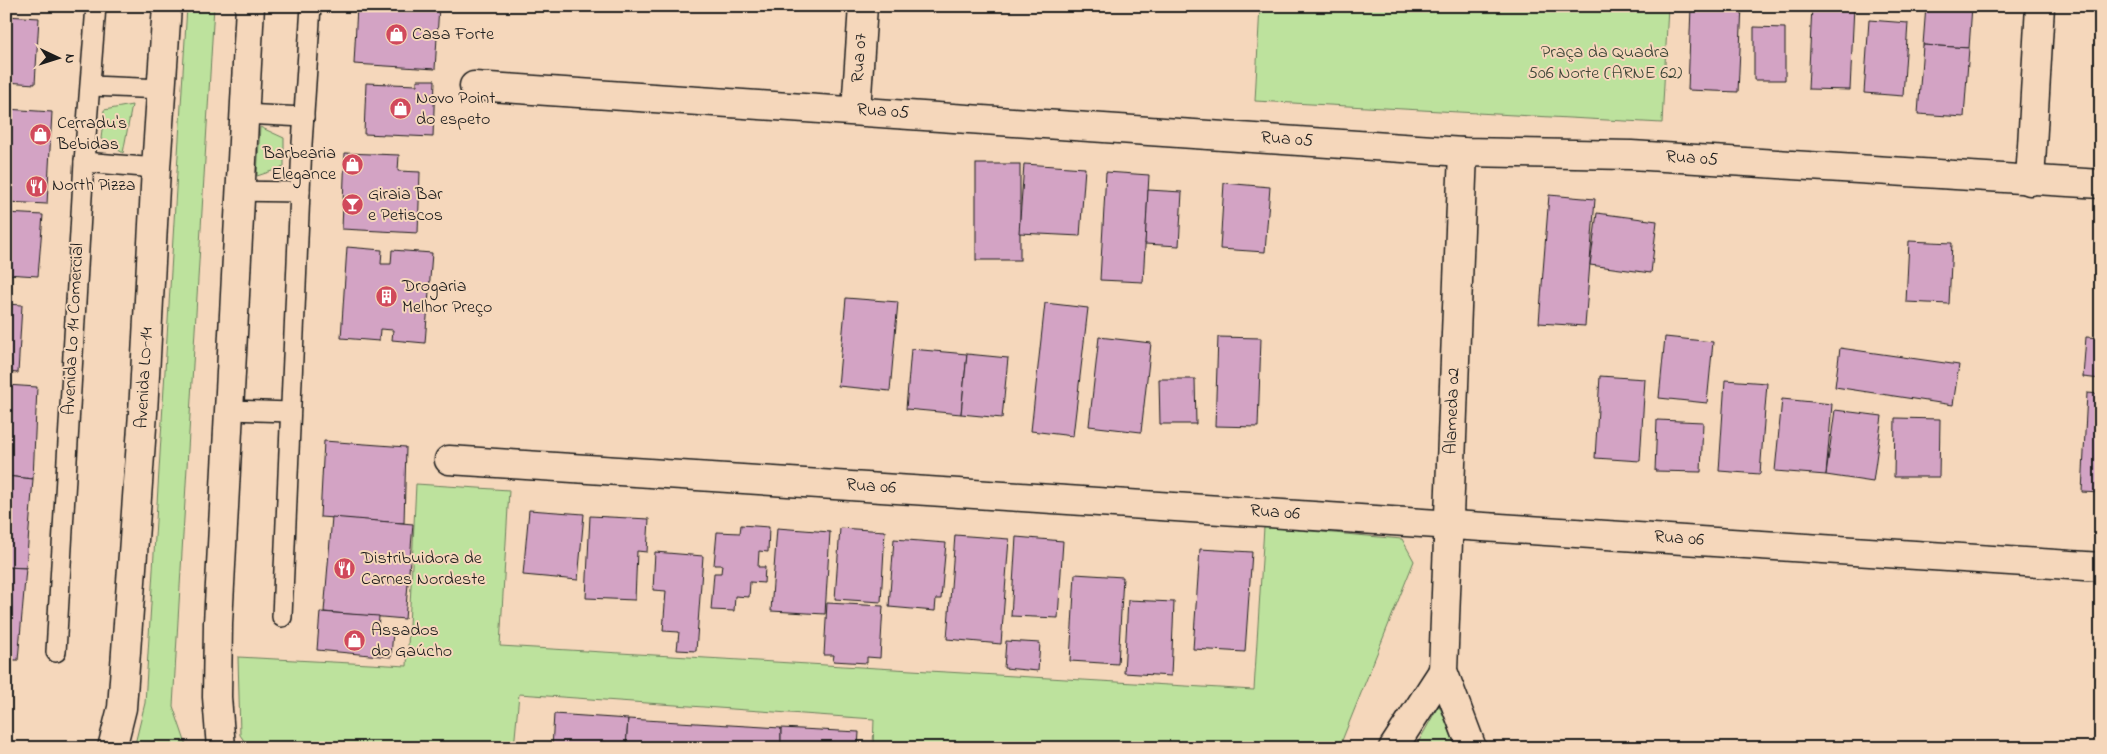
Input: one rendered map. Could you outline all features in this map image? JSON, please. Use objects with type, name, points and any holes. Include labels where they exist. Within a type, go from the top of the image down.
[{"type":"street","name":"Avenida LO-14","points":[[112,748],[122,708],[143,413],[167,6]]},
{"type":"street","points":[[221,748],[218,697],[218,623],[250,6]]},
{"type":"street","name":"Rua 07","points":[[856,110],[863,6]]},
{"type":"street","points":[[2030,181],[2040,6]]},
{"type":"street","name":"Rua 05","points":[[474,86],[1463,152],[1631,155],[2101,184]]},
{"type":"street","name":"Alameda 02","points":[[1444,671],[1463,152]]},
{"type":"street","name":"Rua 06","points":[[449,460],[2101,567]]},
{"type":"street","points":[[1393,748],[1444,671]]},
{"type":"street","points":[[1444,671],[1472,748]]},
{"type":"lane","name":"Avenida Lo 14 Comercial","points":[[56,652],[84,162],[96,6]]},
{"type":"lane","points":[[282,617],[300,192],[311,6]]},
{"type":"lane","points":[[91,86],[162,88]]},
{"type":"lane","points":[[244,114],[304,117]]},
{"type":"lane","points":[[84,162],[156,168]]},
{"type":"lane","points":[[240,190],[300,192]]},
{"type":"lane","points":[[228,410],[290,412]]},
{"type":"green space","points":[[187,6],[214,6],[173,706],[187,747],[134,748],[145,703]]},
{"type":"green space","name":"Praça da Quadra 506 Norte (ARNE 62)","points":[[1260,6],[1668,6],[1662,123],[1255,101]]},
{"type":"green space","points":[[132,105],[123,153],[101,139],[104,110]]},
{"type":"green space","points":[[260,127],[284,138],[284,167],[257,176]]},
{"type":"green space","points":[[416,484],[509,490],[500,646],[1254,690],[1264,527],[1402,539],[1414,561],[1339,748],[873,748],[874,719],[519,694],[514,748],[249,748],[240,735],[238,657],[407,666]]},
{"type":"green space","points":[[1439,705],[1456,748],[1415,748]]},
{"type":"building","name":"Casa Forte","points":[[357,6],[439,6],[435,69],[354,64]]},
{"type":"building","points":[[1691,6],[1742,6],[1738,92],[1688,90]]},
{"type":"building","points":[[1812,6],[1854,6],[1850,90],[1808,89]]},
{"type":"building","points":[[1926,6],[1972,6],[1969,48],[1923,45]]},
{"type":"building","points":[[6,16],[39,18],[35,84],[6,82]]},
{"type":"building","points":[[1869,20],[1908,23],[1903,96],[1864,93]]},
{"type":"building","points":[[1754,27],[1785,28],[1785,80],[1754,80]]},
{"type":"building","points":[[1923,45],[1969,48],[1964,117],[1918,114]]},
{"type":"building","name":"Novo Point do espeto","points":[[417,80],[435,80],[433,137],[364,134],[366,83],[417,85]]},
{"type":"building","points":[[6,109],[52,112],[47,204],[6,202]]},
{"type":"building","points":[[345,153],[399,155],[398,171],[420,172],[418,233],[342,229]]},
{"type":"building","points":[[976,164],[1020,164],[1020,260],[976,260]]},
{"type":"building","points":[[1024,164],[1085,168],[1080,236],[1019,233]]},
{"type":"building","points":[[1106,172],[1149,175],[1143,282],[1100,280]]},
{"type":"building","points":[[1224,183],[1270,187],[1265,252],[1220,249]]},
{"type":"building","points":[[1148,190],[1182,192],[1179,246],[1145,244]]},
{"type":"building","points":[[1549,195],[1595,199],[1585,326],[1539,323]]},
{"type":"building","points":[[6,213],[43,215],[38,276],[6,274]]},
{"type":"building","points":[[1597,213],[1657,221],[1651,273],[1590,265]]},
{"type":"building","points":[[1909,241],[1952,243],[1949,304],[1906,302]]},
{"type":"building","name":"Drogaria Melhor Preço","points":[[347,247],[382,250],[381,264],[391,264],[392,250],[432,253],[425,343],[392,340],[393,330],[380,329],[379,341],[341,338]]},
{"type":"building","points":[[2101,275],[2101,315],[2100,315]]},
{"type":"building","points":[[846,298],[898,302],[890,391],[838,386]]},
{"type":"building","points":[[1045,303],[1088,308],[1073,436],[1031,431]]},
{"type":"building","points":[[6,304],[22,305],[18,373],[6,372]]},
{"type":"building","points":[[1099,337],[1151,343],[1141,432],[1089,426]]},
{"type":"building","points":[[1218,337],[1261,338],[1258,427],[1215,426]]},
{"type":"building","points":[[1665,337],[1713,342],[1707,403],[1659,398]]},
{"type":"building","points":[[2086,337],[2101,338],[2101,379],[2083,377]]},
{"type":"building","points":[[1840,348],[1959,365],[1953,405],[1835,387]]},
{"type":"building","points":[[911,349],[967,354],[961,414],[906,409]]},
{"type":"building","points":[[967,354],[1008,358],[1002,418],[961,414]]},
{"type":"building","points":[[1600,376],[1645,379],[1640,461],[1595,458]]},
{"type":"building","points":[[1159,379],[1195,379],[1196,424],[1160,424]]},
{"type":"building","points":[[1725,380],[1767,383],[1760,474],[1719,471]]},
{"type":"building","points":[[6,385],[37,387],[33,479],[6,476]]},
{"type":"building","points":[[2087,393],[2101,394],[2101,493],[2082,492]]},
{"type":"building","points":[[1782,399],[1832,404],[1826,475],[1775,471]]},
{"type":"building","points":[[1835,410],[1882,416],[1873,482],[1826,475]]},
{"type":"building","points":[[1895,418],[1940,419],[1939,477],[1894,477]]},
{"type":"building","points":[[1657,420],[1703,422],[1701,472],[1655,471]]},
{"type":"building","points":[[324,441],[406,447],[404,523],[320,517]]},
{"type":"building","points":[[6,476],[33,479],[26,568],[6,567]]},
{"type":"building","points":[[529,510],[584,514],[578,580],[523,575]]},
{"type":"building","points":[[590,516],[649,519],[647,552],[637,551],[635,600],[586,598]]},
{"type":"building","points":[[332,517],[413,524],[405,619],[324,612]]},
{"type":"building","points":[[741,525],[769,527],[768,552],[759,551],[758,567],[765,567],[764,583],[750,582],[749,597],[735,596],[734,611],[711,610],[714,573],[721,573],[722,565],[714,565],[717,532],[740,533]]},
{"type":"building","points":[[777,528],[830,532],[825,614],[771,611]]},
{"type":"building","points":[[840,528],[885,531],[881,602],[835,599]]},
{"type":"building","points":[[955,535],[1009,539],[1001,644],[947,639]]},
{"type":"building","points":[[1016,537],[1063,541],[1058,618],[1011,616]]},
{"type":"building","points":[[894,539],[946,543],[941,599],[936,599],[935,611],[889,607]]},
{"type":"building","points":[[1200,549],[1252,552],[1245,652],[1193,649]]},
{"type":"building","points":[[655,552],[703,556],[696,651],[677,650],[679,632],[663,631],[666,591],[653,590]]},
{"type":"building","points":[[6,567],[26,568],[18,660],[6,660]]},
{"type":"building","points":[[1075,574],[1123,577],[1118,664],[1070,661]]},
{"type":"building","points":[[1128,600],[1174,602],[1171,676],[1124,673]]},
{"type":"building","points":[[827,603],[883,606],[880,658],[867,657],[867,663],[833,661],[834,655],[824,655]]},
{"type":"building","name":"Assados do Gaúcho","points":[[320,612],[379,616],[378,631],[393,631],[391,657],[317,650]]},
{"type":"building","points":[[1006,641],[1040,643],[1038,671],[1004,668]]},
{"type":"building","points":[[554,714],[628,719],[626,748],[552,748]]},
{"type":"building","points":[[628,719],[781,728],[781,748],[626,748]]},
{"type":"building","points":[[781,728],[859,732],[858,748],[781,748]]},
{"type":"place","name":"Casa Forte","points":[[396,35]]},
{"type":"place","name":"Novo Point do espeto","points":[[400,109]]},
{"type":"place","name":"Cerradu's Bebidas","points":[[41,134]]},
{"type":"place","name":"Barbearia Elegance","points":[[352,164]]},
{"type":"place","name":"North Pizza","points":[[36,186]]},
{"type":"place","name":"Giraia Bar e Petiscos","points":[[352,205]]},
{"type":"place","name":"Drogaria Melhor Preço","points":[[386,297]]},
{"type":"place","name":"Distribuidora de Carnes Nordeste","points":[[345,569]]},
{"type":"place","name":"Assados do Gaúcho","points":[[355,641]]}]
